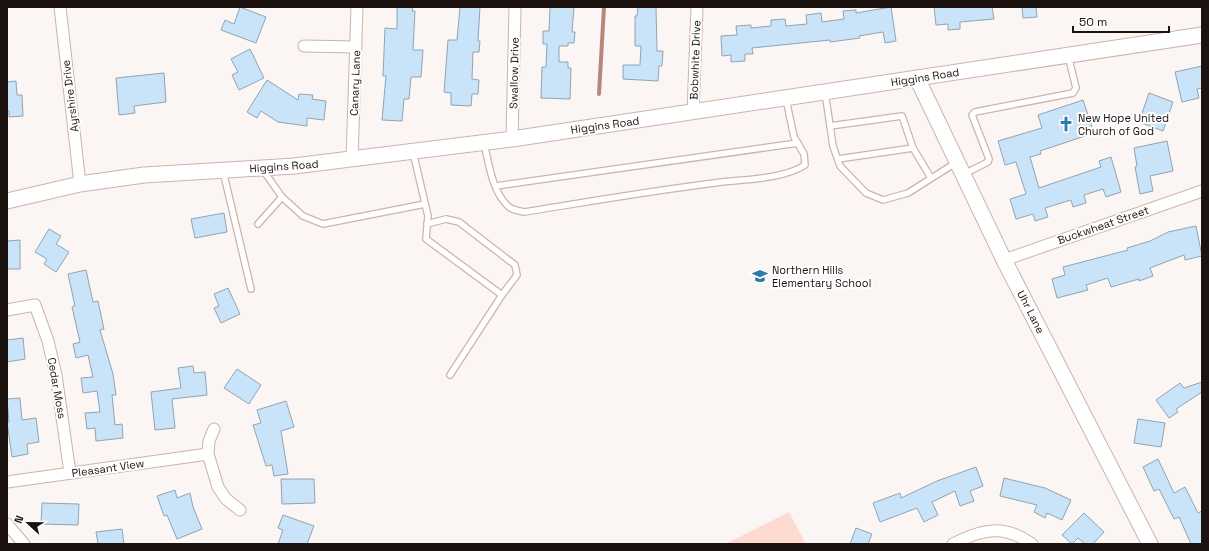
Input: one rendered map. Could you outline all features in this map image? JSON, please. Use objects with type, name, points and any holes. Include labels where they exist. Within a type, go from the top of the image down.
[{"type":"street","name":"Ayrshire Drive","points":[[60,7],[80,184]]},
{"type":"street","name":"Canary Lane","points":[[352,159],[357,7]]},
{"type":"street","name":"Swallow Drive","points":[[512,139],[515,7]]},
{"type":"street","name":"Bobwhite Drive","points":[[693,112],[697,7]]},
{"type":"street","name":"Higgins Road","points":[[7,201],[80,184],[144,175],[294,166],[512,139],[1202,34]]},
{"type":"street","points":[[304,46],[356,47]]},
{"type":"street","name":"Uhr Lane","points":[[917,78],[1004,260],[1146,542]]},
{"type":"street","name":"Buckwheat Street","points":[[1004,260],[1202,191]]},
{"type":"street","name":"Cedar Moss","points":[[7,310],[35,305],[48,342],[56,375],[70,473]]},
{"type":"street","points":[[214,429],[209,441],[208,454],[218,487],[226,499],[240,510]]},
{"type":"street","name":"Pleasant View","points":[[7,482],[208,454]]},
{"type":"street","points":[[7,524],[24,544]]},
{"type":"street","points":[[953,544],[967,537],[991,530],[1004,530],[1015,534],[1032,544]]},
{"type":"lane","points":[[825,92],[833,146],[840,166],[866,193],[883,200],[908,193],[931,178],[960,168],[988,162],[989,159],[972,116],[975,112],[1073,93],[1076,88],[1068,55]]},
{"type":"lane","points":[[484,142],[500,196],[510,208],[524,212],[713,183],[774,176],[797,171],[805,165],[804,154],[794,137],[786,98]]},
{"type":"lane","points":[[830,126],[902,116],[913,148],[931,178]]},
{"type":"lane","points":[[496,186],[798,143]]},
{"type":"lane","points":[[838,159],[913,148]]},
{"type":"lane","points":[[413,152],[428,216],[426,239],[502,295]]},
{"type":"lane","points":[[261,168],[282,198],[303,216],[323,224],[424,204]]},
{"type":"lane","points":[[223,170],[250,289]]},
{"type":"lane","points":[[258,224],[282,198]]},
{"type":"lane","points":[[427,224],[446,220],[459,222],[515,265],[517,276],[502,295],[450,375]]},
{"type":"shaded area","points":[[789,512],[806,544],[725,544]]},
{"type":"building","points":[[240,7],[266,17],[256,43],[221,30],[225,20],[234,24]]},
{"type":"building","points":[[397,7],[413,7],[412,11],[415,11],[413,50],[423,50],[421,77],[411,77],[409,99],[404,99],[402,121],[382,120],[386,76],[383,76],[385,28],[397,29]]},
{"type":"building","points":[[460,7],[480,7],[478,41],[480,41],[479,52],[473,52],[472,79],[479,80],[478,94],[472,94],[471,106],[451,105],[451,93],[444,92],[448,40],[457,40]]},
{"type":"building","points":[[550,7],[574,7],[572,32],[575,32],[574,43],[568,43],[568,46],[559,46],[559,62],[568,62],[568,68],[571,68],[570,99],[541,98],[542,67],[546,67],[547,44],[543,44],[543,31],[549,31]]},
{"type":"building","points":[[638,7],[656,7],[657,51],[663,51],[662,66],[659,66],[658,81],[623,79],[623,65],[640,65],[641,46],[635,46],[635,16],[637,16]]},
{"type":"building","points":[[891,7],[896,41],[885,43],[883,32],[859,36],[860,38],[830,42],[830,40],[752,48],[753,54],[745,54],[745,61],[731,62],[731,55],[722,56],[721,36],[737,35],[736,26],[751,25],[751,28],[771,26],[771,20],[785,19],[786,26],[807,24],[806,15],[821,13],[822,22],[844,19],[843,11],[856,10],[856,13]]},
{"type":"building","points":[[934,7],[992,7],[994,19],[960,22],[960,29],[948,30],[948,24],[936,25]]},
{"type":"building","points":[[1022,7],[1036,7],[1037,17],[1023,18]]},
{"type":"building","points":[[250,49],[264,78],[239,90],[232,75],[238,72],[231,59]]},
{"type":"building","points":[[1202,66],[1202,88],[1197,89],[1199,98],[1182,102],[1175,72]]},
{"type":"building","points":[[164,73],[166,102],[134,106],[135,113],[119,115],[116,78]]},
{"type":"building","points":[[267,80],[298,100],[299,94],[313,95],[312,99],[326,101],[324,120],[307,118],[307,126],[278,122],[261,111],[257,118],[247,112]]},
{"type":"building","points":[[16,81],[17,95],[22,95],[23,116],[9,117],[9,111],[7,111],[7,82]]},
{"type":"building","points":[[1149,93],[1173,102],[1163,131],[1139,122]]},
{"type":"building","points":[[1083,100],[1094,133],[1040,151],[1041,154],[1030,157],[1039,188],[1101,167],[1099,161],[1111,157],[1121,192],[1106,197],[1103,189],[1084,195],[1086,203],[1073,207],[1071,200],[1045,208],[1048,217],[1035,221],[1033,214],[1016,219],[1010,199],[1026,194],[1016,162],[1005,165],[998,141],[1042,128],[1038,115]]},
{"type":"building","points":[[1167,141],[1173,171],[1150,176],[1153,191],[1140,194],[1135,167],[1137,166],[1134,148]]},
{"type":"building","points":[[224,213],[227,232],[195,238],[191,219]]},
{"type":"building","points":[[1196,226],[1202,256],[1185,260],[1184,255],[1150,268],[1153,276],[1139,281],[1139,279],[1111,287],[1108,278],[1086,285],[1088,290],[1057,298],[1052,279],[1065,275],[1063,267],[1128,250],[1127,248],[1150,241],[1168,232]]},
{"type":"building","points":[[49,229],[61,236],[56,244],[69,252],[56,272],[44,264],[47,259],[35,252]]},
{"type":"building","points":[[20,240],[20,269],[7,269],[7,241]]},
{"type":"building","points":[[86,270],[93,302],[98,301],[104,329],[100,330],[113,374],[116,395],[112,395],[115,425],[122,424],[123,438],[96,441],[95,428],[87,429],[85,413],[100,412],[97,391],[83,393],[81,378],[93,377],[88,355],[76,358],[73,344],[80,342],[72,307],[75,306],[68,274]]},
{"type":"building","points":[[228,288],[240,314],[221,323],[214,308],[219,306],[214,294]]},
{"type":"building","points":[[23,338],[25,359],[7,362],[7,340]]},
{"type":"building","points":[[193,366],[194,373],[205,372],[207,395],[172,399],[175,428],[155,430],[151,392],[181,388],[178,368]]},
{"type":"building","points":[[237,369],[261,385],[249,404],[224,388]]},
{"type":"building","points":[[1202,382],[1202,392],[1176,409],[1178,412],[1169,418],[1156,400],[1180,383],[1184,388]]},
{"type":"building","points":[[20,398],[22,420],[36,418],[39,442],[27,444],[28,454],[12,457],[7,422],[9,422],[7,399]]},
{"type":"building","points":[[286,401],[294,427],[281,431],[288,474],[274,476],[272,465],[266,466],[253,425],[261,423],[257,410]]},
{"type":"building","points":[[1138,419],[1165,423],[1161,447],[1134,443]]},
{"type":"building","points":[[1158,459],[1174,493],[1185,487],[1198,513],[1202,511],[1202,544],[1191,544],[1179,517],[1174,519],[1159,489],[1154,491],[1143,467]]},
{"type":"building","points":[[976,467],[983,486],[970,491],[974,501],[960,506],[955,491],[932,502],[938,515],[924,522],[917,508],[880,522],[873,503],[900,493],[901,498],[937,481]]},
{"type":"building","points":[[1004,478],[1045,488],[1071,500],[1062,520],[1047,513],[1045,518],[1034,512],[1037,505],[1000,496]]},
{"type":"building","points":[[281,479],[314,479],[315,503],[282,504]]},
{"type":"building","points":[[175,490],[177,498],[190,493],[193,507],[202,529],[177,539],[167,515],[164,516],[157,496]]},
{"type":"building","points":[[42,503],[79,504],[78,525],[41,524]]},
{"type":"building","points":[[1084,513],[1104,532],[1093,544],[1085,544],[1078,538],[1072,544],[1062,535]]},
{"type":"building","points":[[283,515],[314,526],[307,544],[278,544],[283,530],[278,528]]},
{"type":"building","points":[[856,528],[872,534],[868,544],[850,544]]},
{"type":"building","points":[[122,529],[124,544],[98,544],[96,532]]},
{"type":"waterway","points":[[599,94],[604,7]]},
{"type":"place","name":"New Hope United Church of God","points":[[1066,124]]},
{"type":"place","name":"Northern Hills Elementary School","points":[[760,276]]}]
